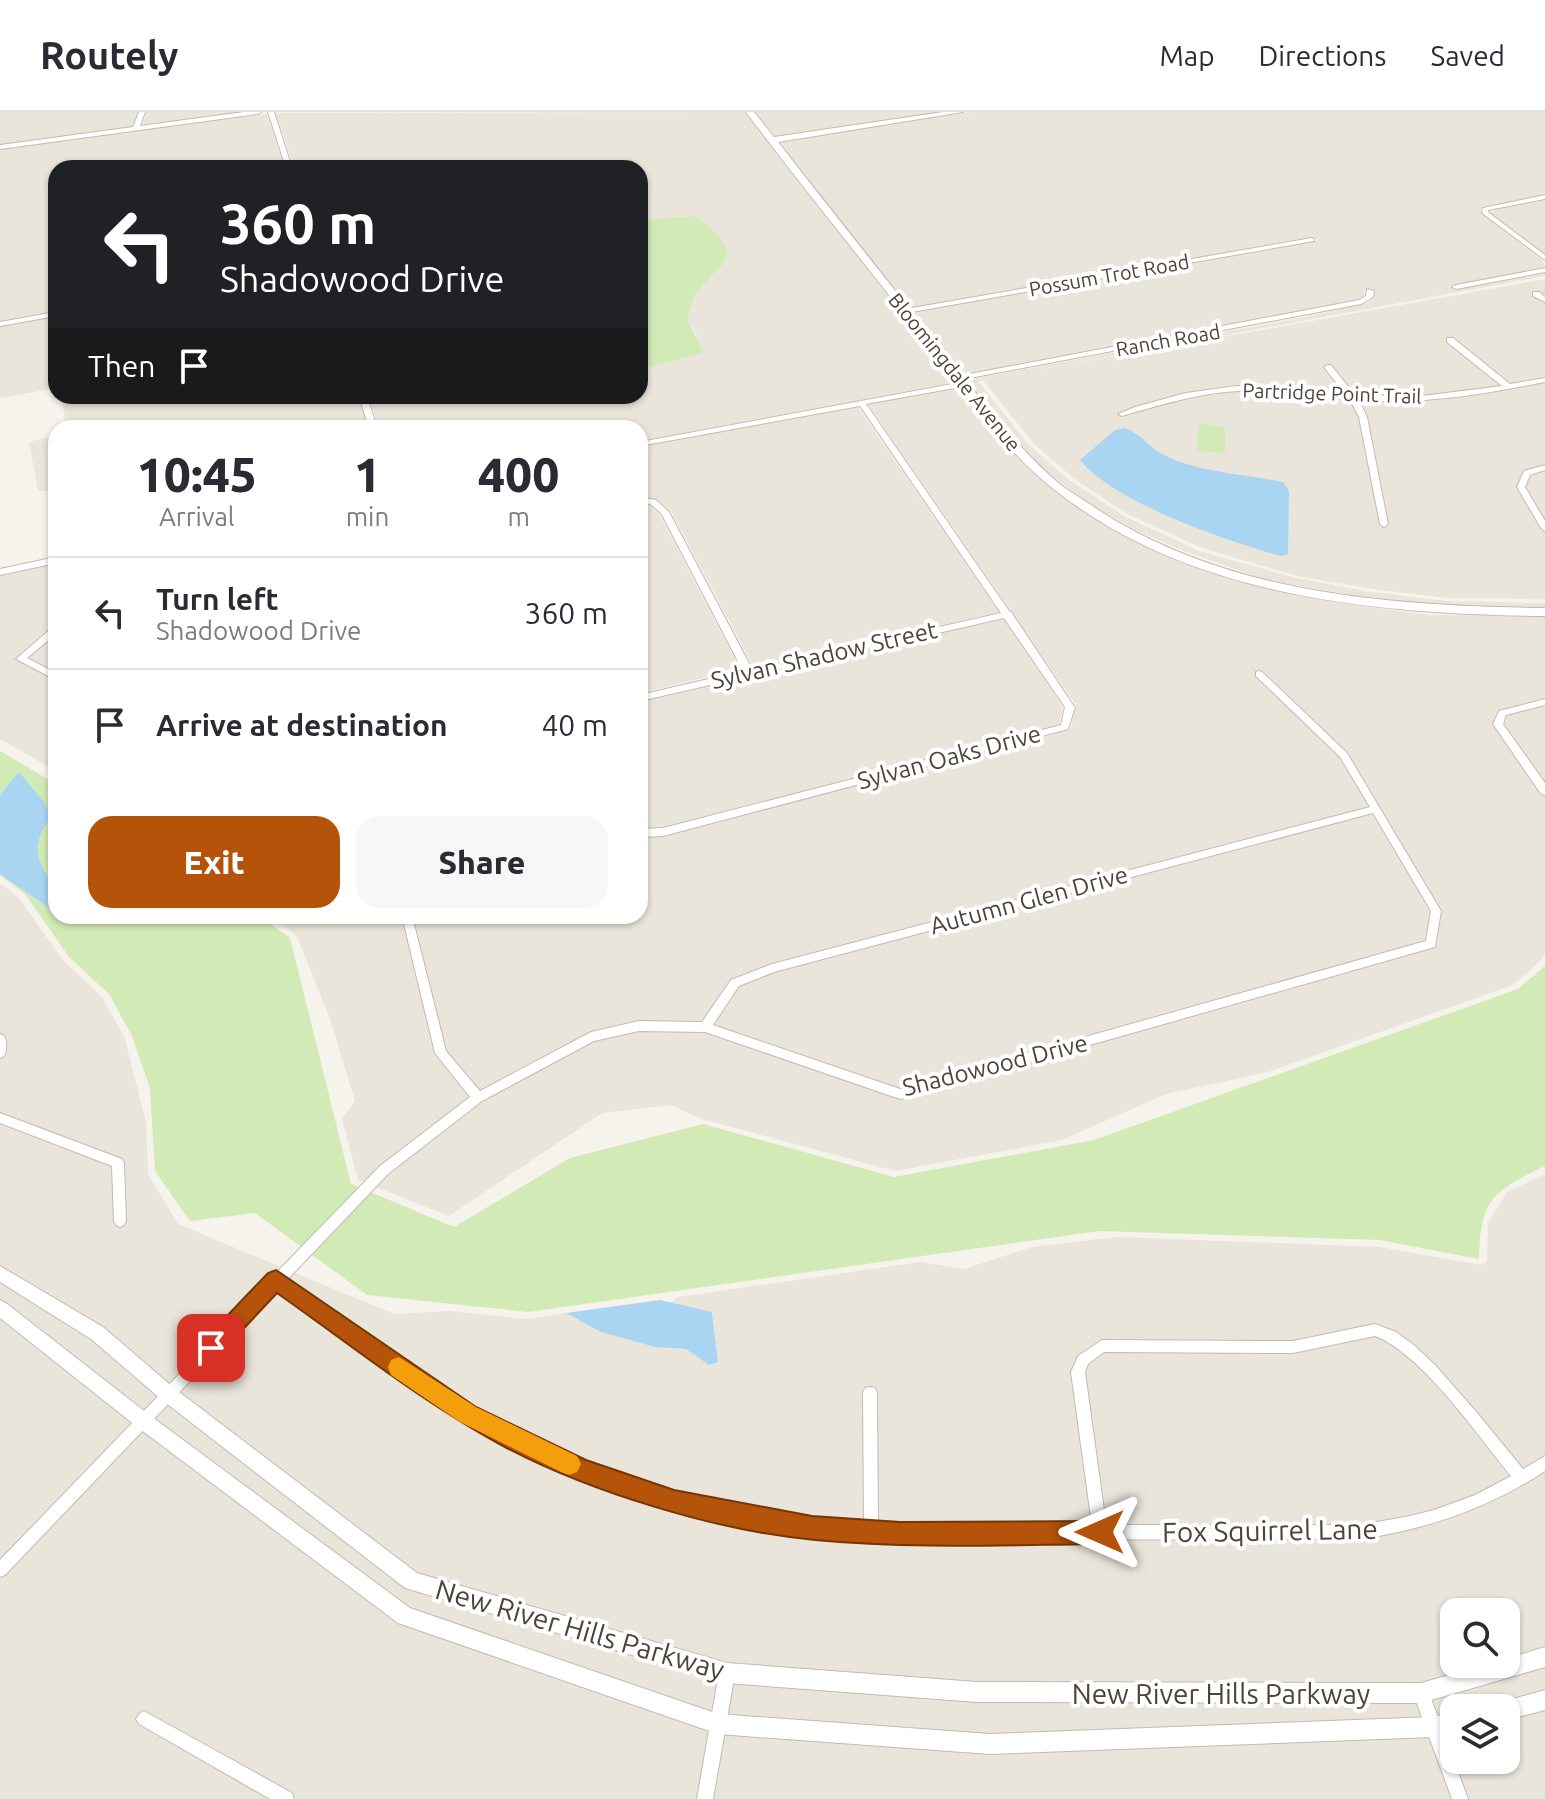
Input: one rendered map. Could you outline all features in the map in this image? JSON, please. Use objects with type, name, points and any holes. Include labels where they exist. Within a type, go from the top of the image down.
[{"type":"street","points":[[136,128],[142,112]]},
{"type":"street","points":[[0,147],[258,112]]},
{"type":"street","points":[[271,112],[286,160]]},
{"type":"street","name":"Bloomingdale Avenue","points":[[750,112],[1012,446],[1055,485],[1115,524],[1177,553],[1264,583],[1362,604],[1453,612],[1545,612]]},
{"type":"street","points":[[773,140],[959,112]]},
{"type":"street","points":[[1545,197],[1485,209],[1490,217],[1545,258]]},
{"type":"street","name":"Possum Trot Road","points":[[906,311],[1312,240]]},
{"type":"street","points":[[1456,287],[1545,270]]},
{"type":"street","name":"Ranch Road","points":[[648,442],[1298,316],[1361,302],[1369,297],[1370,291]]},
{"type":"street","points":[[1536,294],[1545,300]]},
{"type":"street","points":[[0,324],[48,315]]},
{"type":"street","points":[[1450,340],[1508,387]]},
{"type":"street","points":[[1328,367],[1354,399],[1363,417],[1384,524]]},
{"type":"street","name":"Partridge Point Trail","points":[[1122,414],[1162,401],[1218,390],[1296,390],[1354,399],[1419,399],[1545,380]]},
{"type":"street","name":"Sylvan Oaks Drive","points":[[648,833],[663,832],[1065,727],[1070,707],[861,402]]},
{"type":"street","points":[[1545,467],[1527,473],[1521,487],[1545,528]]},
{"type":"street","points":[[648,501],[665,512],[748,671]]},
{"type":"street","points":[[0,572],[48,562]]},
{"type":"street","name":"Sylvan Shadow Street","points":[[648,696],[1008,614]]},
{"type":"street","points":[[48,636],[21,659],[48,673]]},
{"type":"street","name":"Shadowood Drive","points":[[0,1570],[276,1279],[384,1170],[478,1098],[591,1037],[639,1026],[705,1027],[900,1094],[1431,944],[1436,911],[1344,755],[1259,674]]},
{"type":"street","points":[[1545,702],[1502,713],[1498,724],[1545,791]]},
{"type":"street","name":"Autumn Glen Drive","points":[[705,1027],[735,983],[772,968],[1376,809]]},
{"type":"street","points":[[409,924],[441,1053],[478,1098]]},
{"type":"street","points":[[0,1039],[0,1053]]},
{"type":"street","points":[[0,1118],[118,1163],[120,1221]]},
{"type":"street","name":"New River Hills Parkway","points":[[0,1273],[97,1333],[168,1394],[412,1581],[727,1673],[977,1692],[1421,1693],[1545,1657]]},
{"type":"street","name":"Fox Squirrel Lane","points":[[276,1279],[455,1406],[514,1440],[584,1470],[674,1501],[742,1517],[812,1528],[871,1531],[1361,1532],[1402,1527],[1469,1506],[1522,1479],[1545,1463]]},
{"type":"street","name":"New River Hills Parkway","points":[[0,1308],[142,1420],[405,1616],[718,1724],[990,1744],[1440,1725]]},
{"type":"street","points":[[1100,1532],[1078,1372],[1083,1360],[1102,1346],[1293,1347],[1338,1341],[1366,1332],[1387,1332],[1414,1353],[1522,1479]]},
{"type":"street","points":[[870,1393],[871,1531]]},
{"type":"street","points":[[705,1799],[727,1673]]},
{"type":"street","points":[[1421,1693],[1460,1799]]},
{"type":"street","points":[[1520,1706],[1545,1700]]},
{"type":"street","points":[[144,1719],[286,1799]]},
{"type":"shaded area","points":[[0,112],[138,112],[133,127],[0,145]]},
{"type":"shaded area","points":[[146,112],[246,112],[142,126]]},
{"type":"shaded area","points":[[745,112],[956,382],[648,440],[648,420],[376,420],[372,404],[648,404],[648,365],[652,367],[697,336],[687,319],[696,292],[724,263],[696,216],[648,219],[648,160],[291,160],[276,113]]},
{"type":"shaded area","points":[[755,112],[948,112],[776,138]]},
{"type":"shaded area","points":[[971,112],[1545,112],[1545,195],[1482,207],[1480,212],[1542,260],[1545,267],[1449,286],[1454,290],[1545,273],[1545,276],[978,381],[1028,444],[1069,480],[1124,516],[1199,551],[1296,578],[1371,592],[1446,601],[1545,603],[1545,609],[1418,606],[1266,580],[1181,550],[1134,529],[1086,502],[1038,465],[966,380],[1364,304],[1373,299],[1375,290],[1365,288],[1364,296],[1358,300],[1296,314],[962,375],[913,312],[1317,240],[1314,237],[909,308],[778,141]]},
{"type":"shaded area","points":[[267,114],[282,160],[48,160],[48,313],[0,322],[0,148]]},
{"type":"shaded area","points":[[1545,200],[1545,255],[1490,213],[1500,208]]},
{"type":"shaded area","points":[[1545,279],[1545,599],[1446,598],[1372,589],[1297,576],[1202,548],[1127,514],[1073,478],[1033,443],[983,380]]},
{"type":"shaded area","points":[[48,318],[48,389],[0,398],[0,326]]},
{"type":"shaded area","points":[[960,387],[1028,468],[1087,512],[1126,534],[1262,586],[1331,602],[1430,615],[1545,616],[1545,954],[1513,985],[1268,1072],[1166,1094],[1062,1140],[895,1171],[702,1119],[671,1105],[602,1113],[449,1216],[358,1180],[342,1119],[355,1101],[330,1019],[297,936],[280,924],[648,924],[648,837],[665,836],[1071,728],[1076,705],[868,404]]},
{"type":"shaded area","points":[[63,404],[360,404],[366,420],[65,420]]},
{"type":"shaded area","points":[[857,406],[999,612],[753,666],[671,511],[658,500],[648,498],[648,445]]},
{"type":"shaded area","points":[[48,437],[48,490],[38,491],[29,442]]},
{"type":"shaded area","points":[[648,505],[659,514],[740,669],[648,691]]},
{"type":"shaded area","points":[[48,565],[48,766],[0,739],[0,575]]},
{"type":"shaded area","points":[[1004,619],[1063,707],[1059,724],[662,827],[648,828],[648,700]]},
{"type":"shaded area","points":[[0,883],[19,898],[63,960],[102,997],[125,1039],[146,1122],[148,1174],[178,1224],[394,1314],[450,1311],[526,1319],[566,1313],[602,1332],[655,1347],[686,1349],[718,1361],[712,1312],[671,1303],[678,1297],[921,1262],[964,1269],[1032,1247],[1116,1237],[1380,1247],[1481,1265],[1487,1261],[1488,1223],[1507,1192],[1545,1174],[1545,1799],[0,1799]]},
{"type":"green space","points":[[696,216],[716,233],[728,250],[724,263],[696,292],[687,319],[703,352],[652,367],[648,365],[648,219]]},
{"type":"green space","points":[[1204,423],[1225,428],[1225,453],[1198,451],[1198,425]]},
{"type":"green space","points":[[0,751],[48,779],[48,924],[270,924],[290,938],[351,1184],[454,1227],[570,1158],[703,1124],[894,1177],[1094,1140],[1518,989],[1545,966],[1545,1166],[1513,1183],[1493,1199],[1483,1222],[1479,1259],[1380,1240],[1099,1231],[528,1312],[367,1295],[255,1213],[190,1221],[155,1171],[150,1088],[132,1036],[109,994],[69,957],[25,894],[0,875]]},
{"type":"water","points":[[1125,428],[1160,453],[1180,462],[1283,482],[1289,491],[1288,554],[1281,556],[1203,531],[1144,505],[1096,476],[1080,460],[1115,430]]},
{"type":"water","points":[[19,772],[48,811],[48,822],[38,844],[38,855],[48,877],[48,907],[0,874],[0,795]]},
{"type":"water","points":[[660,1300],[712,1312],[718,1362],[709,1365],[686,1349],[655,1347],[601,1332],[566,1313]]},
{"type":"slow traffic","points":[[399,1367],[468,1414],[514,1440],[569,1464]]},
{"type":"route","points":[[211,1348],[276,1279],[442,1398],[514,1440],[584,1470],[674,1501],[742,1517],[812,1528],[900,1533],[1100,1532]]}]
